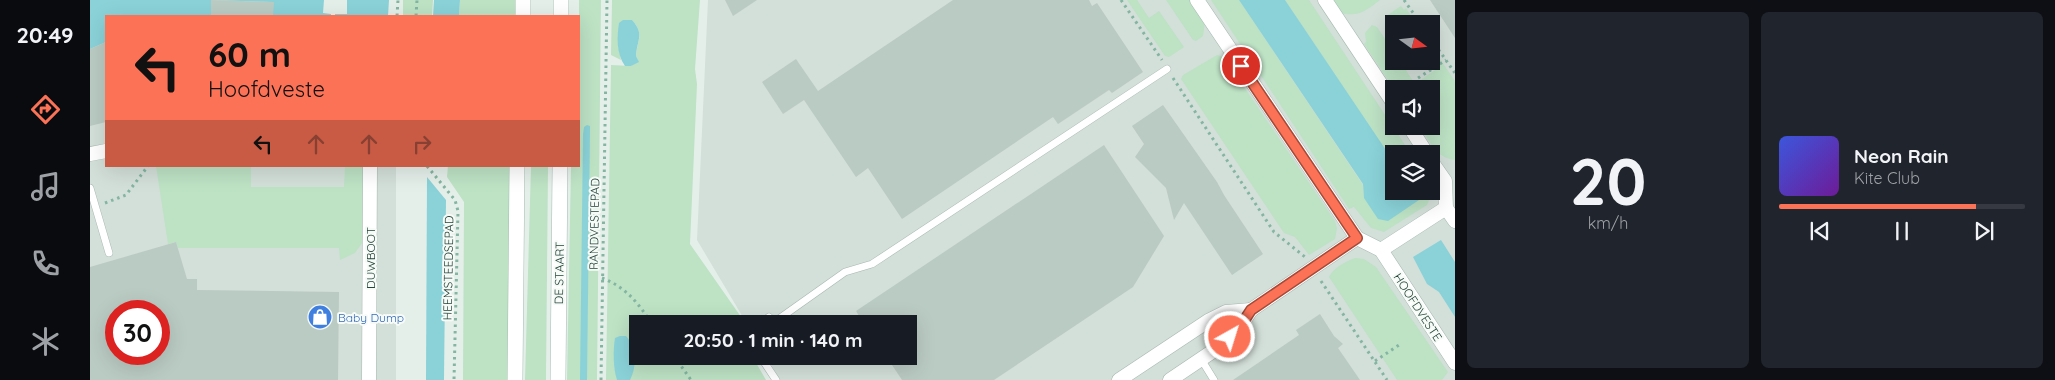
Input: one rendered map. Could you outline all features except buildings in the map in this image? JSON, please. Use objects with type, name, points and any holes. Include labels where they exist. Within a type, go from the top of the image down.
[{"type":"main road","points":[[522,15],[523,0]]},
{"type":"main road","points":[[561,0],[561,15]]},
{"type":"main road","points":[[515,380],[517,167]]},
{"type":"main road","name":"DE STAART","points":[[558,380],[560,167]]},
{"type":"street","points":[[1197,0],[1357,238],[1381,250],[1446,208]]},
{"type":"street","points":[[1325,0],[1385,90]]},
{"type":"street","points":[[90,154],[105,151]]},
{"type":"street","name":"DUWBOOT","points":[[369,380],[370,167]]},
{"type":"street","points":[[1440,169],[1450,178],[1446,208],[1455,221]]},
{"type":"street","points":[[1170,380],[1222,345],[1238,330],[1251,310],[1357,238]]},
{"type":"street","name":"HOOFDVESTE","points":[[1381,250],[1455,363]]},
{"type":"street","points":[[1119,380],[1208,321],[1226,312],[1251,310]]},
{"type":"lane","points":[[780,315],[845,272],[872,264],[1167,69]]},
{"type":"lane","points":[[90,188],[109,252]]},
{"type":"lane","points":[[1201,359],[1214,380]]},
{"type":"lane","points":[[766,365],[776,380]]},
{"type":"path","points":[[397,15],[398,0]]},
{"type":"path","points":[[416,15],[417,0]]},
{"type":"path","name":"RANDVESTEPAD","points":[[601,380],[607,0]]},
{"type":"path","points":[[1121,0],[1274,232],[1304,255],[1387,380]]},
{"type":"path","points":[[1404,0],[1415,15]]},
{"type":"path","points":[[1440,52],[1455,73]]},
{"type":"path","points":[[1418,78],[1446,60]]},
{"type":"path","points":[[96,206],[126,195],[147,167]]},
{"type":"path","name":"HEEMSTEEDSEPAD","points":[[428,167],[455,200],[458,210],[454,380]]},
{"type":"path","points":[[602,278],[635,299],[646,315]]},
{"type":"path","points":[[1375,361],[1402,343]]},
{"type":"path","points":[[680,365],[691,380]]},
{"type":"shaded area","points":[[90,0],[370,0],[369,15],[105,15],[105,167],[396,167],[396,380],[90,380]]},
{"type":"shaded area","points":[[708,0],[1455,0],[1455,380],[780,380],[771,365],[917,365],[917,315],[742,315],[697,240]]},
{"type":"green space","points":[[403,0],[433,0],[432,15],[403,15]]},
{"type":"green space","points":[[460,0],[519,0],[518,15],[459,15]]},
{"type":"green space","points":[[579,0],[601,0],[597,380],[567,380],[571,167],[580,167]]},
{"type":"green space","points":[[612,0],[700,0],[695,69],[697,84],[690,244],[740,315],[629,315],[629,365],[757,365],[766,380],[606,380],[611,65],[631,66],[638,61],[636,56],[639,33],[632,20],[628,21],[618,31],[621,60],[611,55]]},
{"type":"green space","points":[[1127,0],[1137,0],[1149,18],[1159,11],[1184,47],[1169,57],[1165,56]]},
{"type":"green space","points":[[1166,0],[1191,0],[1205,22],[1203,36],[1196,41],[1193,40]]},
{"type":"green space","points":[[1211,0],[1239,0],[1363,185],[1364,198],[1429,200],[1427,205],[1384,232],[1371,228],[1354,207],[1349,209]]},
{"type":"green space","points":[[1285,0],[1309,0],[1385,115],[1385,135],[1398,135],[1405,145],[1385,145],[1385,150]]},
{"type":"green space","points":[[1331,0],[1380,0],[1357,14],[1352,14],[1339,13]]},
{"type":"green space","points":[[1401,6],[1404,10],[1406,8],[1410,15],[1388,15]]},
{"type":"green space","points":[[1372,25],[1377,27],[1385,39],[1385,70],[1406,70],[1412,80],[1388,80],[1364,44],[1366,42],[1365,33]]},
{"type":"green space","points":[[1217,55],[1221,56],[1228,63],[1335,221],[1337,228],[1335,239],[1309,255],[1295,237],[1284,233],[1181,79],[1183,75]]},
{"type":"green space","points":[[1440,59],[1455,81],[1455,160],[1448,159],[1440,154],[1440,145],[1432,145],[1425,135],[1440,135],[1440,80],[1421,80],[1435,70],[1440,70]]},
{"type":"green space","points":[[156,167],[251,167],[251,187],[344,187],[345,167],[365,167],[365,239],[355,253],[340,260],[339,248],[178,248],[176,242],[168,244]]},
{"type":"green space","points":[[448,167],[514,167],[509,380],[463,380],[464,202],[447,177]]},
{"type":"green space","points":[[531,167],[548,167],[546,380],[525,380]]},
{"type":"green space","points":[[1355,258],[1364,259],[1376,267],[1448,372],[1442,380],[1397,380],[1329,277],[1337,268]]},
{"type":"water","points":[[90,0],[212,0],[211,15],[105,15],[105,42],[90,49]]},
{"type":"water","points":[[212,0],[389,0],[388,15],[273,15],[273,2]]},
{"type":"water","points":[[434,0],[460,0],[459,15],[433,15]]},
{"type":"water","points":[[1239,0],[1285,0],[1385,149],[1385,200],[1419,200],[1388,221],[1378,219],[1364,198],[1363,184]]},
{"type":"water","points":[[623,20],[632,20],[639,33],[636,56],[639,62],[631,66],[625,66],[619,50],[619,23]]},
{"type":"water","points":[[590,126],[590,130],[587,380],[580,380],[583,134],[584,127]]},
{"type":"water","points":[[427,177],[446,200],[444,380],[426,380]]},
{"type":"water","points":[[1441,240],[1455,262],[1455,317],[1439,292],[1427,284],[1413,257]]},
{"type":"water","points":[[626,336],[629,340],[629,365],[635,365],[630,380],[617,380],[614,359],[615,338]]},
{"type":"pier","points":[[324,0],[347,0],[347,14],[331,15],[323,13]]},
{"type":"place","name":"Baby Dump","points":[[320,317]]},
{"type":"route","points":[[1230,337],[1238,330],[1251,310],[1357,238],[1241,66]]}]
